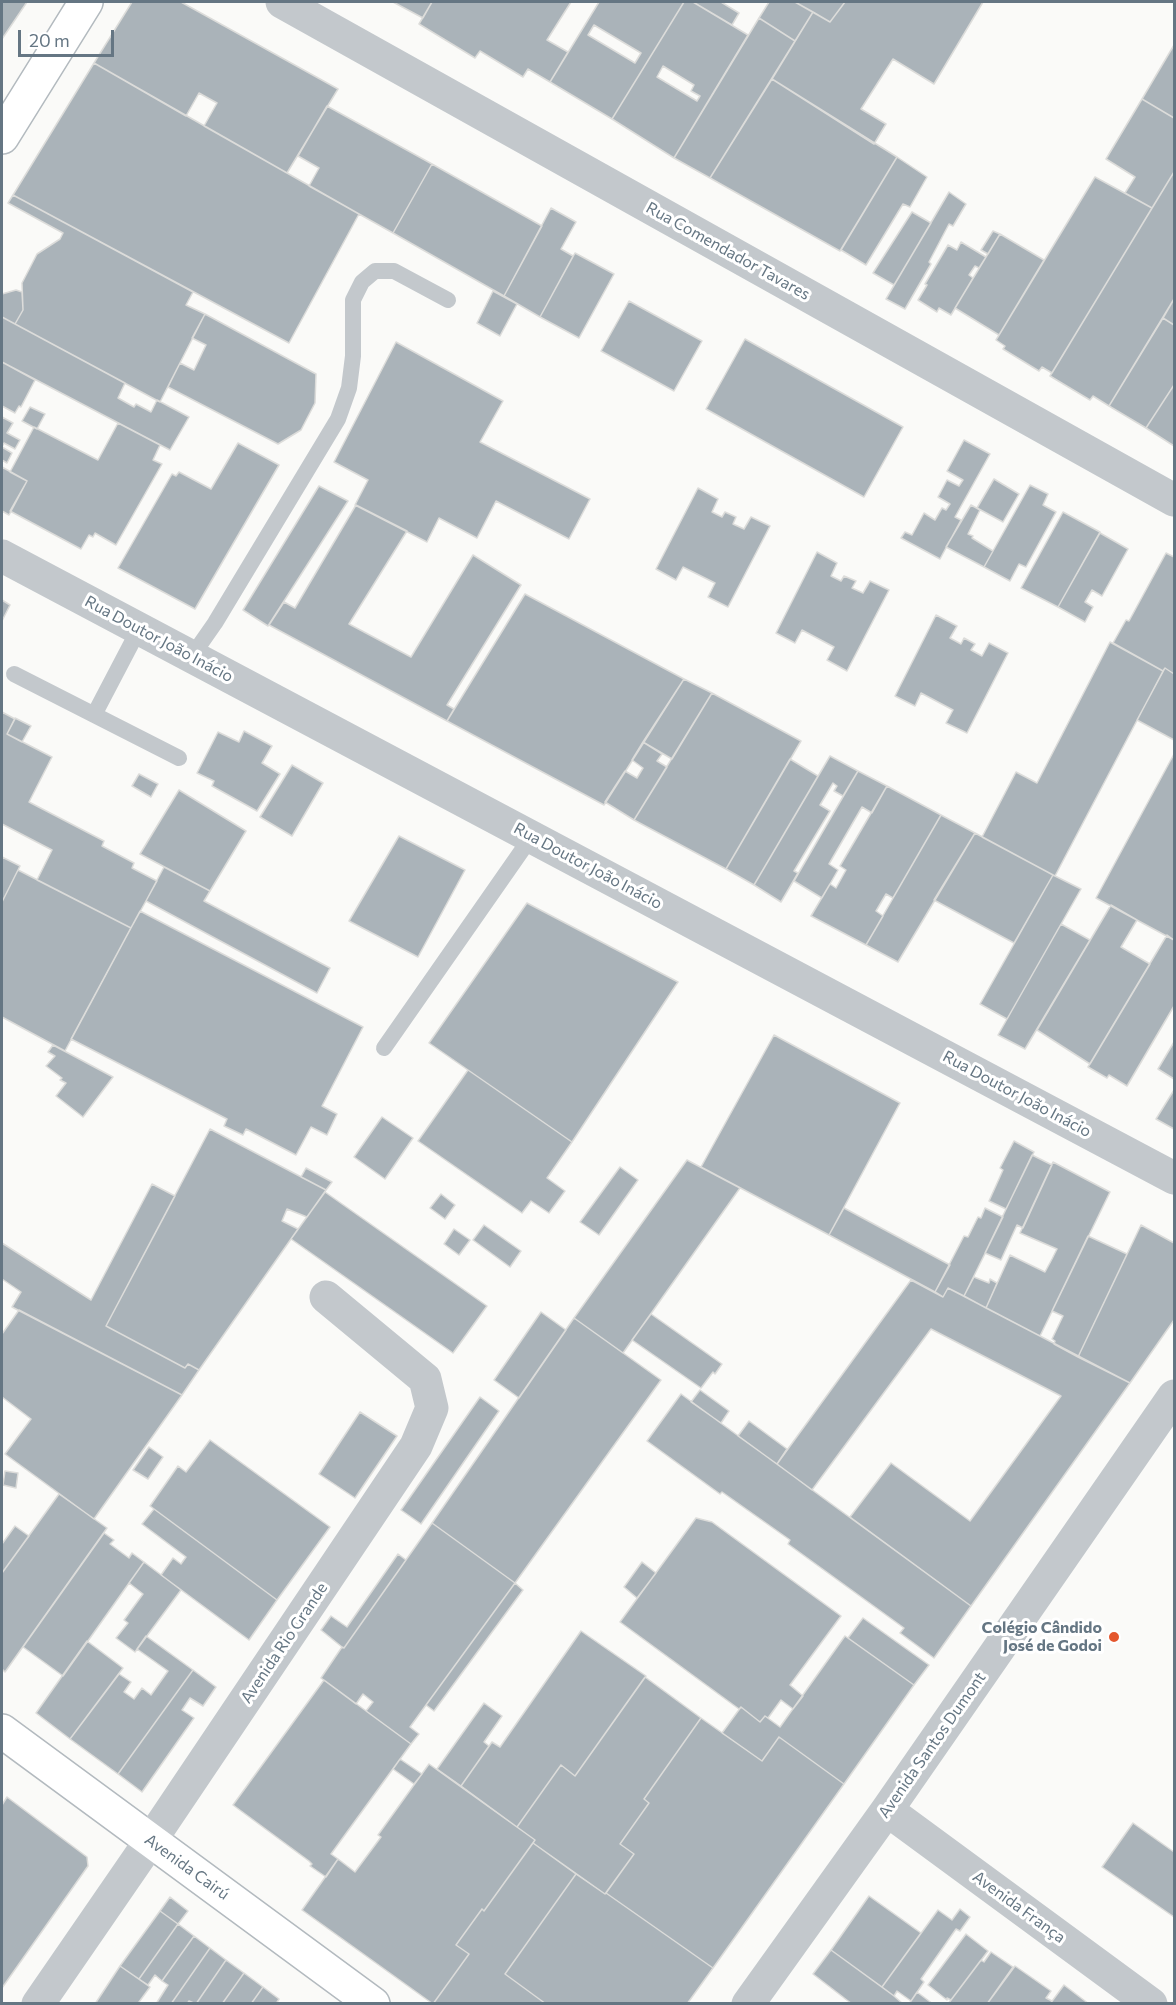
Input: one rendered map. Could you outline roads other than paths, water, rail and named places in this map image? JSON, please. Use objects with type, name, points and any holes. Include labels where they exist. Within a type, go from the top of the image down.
[{"type":"main road","points":[[2,137],[86,2]]},
{"type":"main road","name":"Avenida Cairú","points":[[2,1731],[373,2004]]},
{"type":"street","name":"Rua Comendador Tavares","points":[[282,2],[1174,500]]},
{"type":"street","name":"Rua Doutor João Inácio","points":[[2,556],[1174,1178]]},
{"type":"street","name":"Avenida Rio Grande","points":[[38,2004],[416,1446],[432,1408],[425,1379],[326,1297]]},
{"type":"street","name":"Avenida Santos Dumont","points":[[748,2004],[1174,1396]]},
{"type":"street","name":"Avenida França","points":[[886,1810],[1151,2004]]},
{"type":"lane","points":[[192,656],[215,623],[338,418],[349,388],[353,356],[353,300],[362,282],[375,271],[394,271],[448,300]]},
{"type":"lane","points":[[94,716],[139,629]]},
{"type":"lane","points":[[14,674],[179,758]]},
{"type":"lane","points":[[384,1048],[532,836]]},
{"type":"place","name":"Colégio Cândido José de Godoi","points":[[1114,1637]]}]
